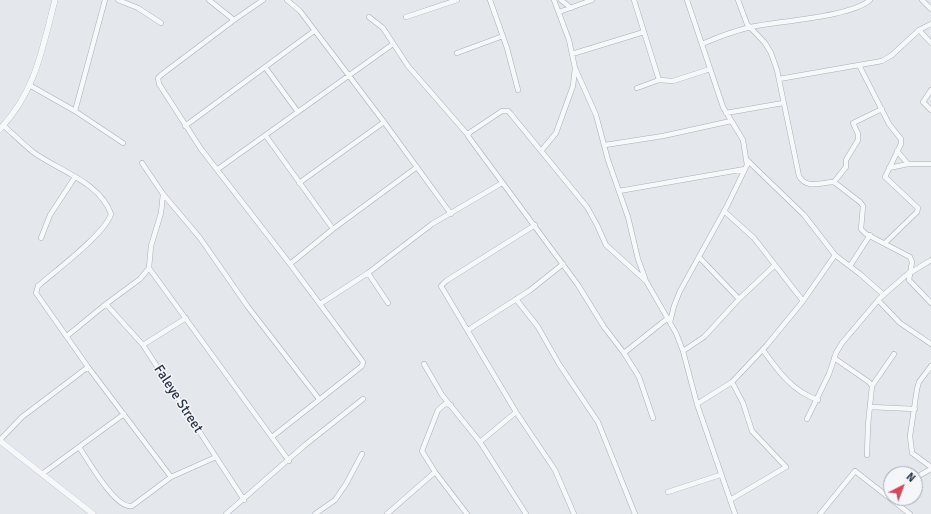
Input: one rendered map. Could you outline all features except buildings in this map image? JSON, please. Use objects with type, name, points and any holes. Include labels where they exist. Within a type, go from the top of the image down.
[{"type":"street","points":[[54,0],[31,86],[16,111],[2,127],[34,152],[75,177],[102,198],[111,214],[109,219],[93,238],[38,286],[36,290],[88,367],[171,477]]},
{"type":"street","points":[[75,111],[105,0]]},
{"type":"street","points":[[118,0],[138,8],[161,23]]},
{"type":"street","points":[[210,0],[234,20]]},
{"type":"street","points":[[263,0],[234,20],[158,78],[159,84],[201,149],[218,169],[363,362],[362,366],[272,436]]},
{"type":"street","points":[[287,0],[300,11],[418,167],[450,214]]},
{"type":"street","points":[[406,17],[457,0]]},
{"type":"street","points":[[490,0],[503,36],[518,90]]},
{"type":"street","points":[[554,0],[572,54],[575,68],[596,114],[608,160],[635,242],[638,259],[646,281],[669,320],[683,351],[697,404],[720,475],[735,514]]},
{"type":"street","points":[[561,0],[571,8]]},
{"type":"street","points":[[559,12],[592,0]]},
{"type":"street","points":[[634,0],[659,80]]},
{"type":"street","points":[[624,353],[669,320],[674,306],[745,169],[746,159],[743,140],[739,130],[726,113],[687,0]]},
{"type":"street","points":[[738,0],[750,28],[769,49],[778,79],[798,176],[805,183],[809,185],[834,182],[846,167],[846,160],[858,140],[858,134],[853,123],[882,109]]},
{"type":"street","points":[[702,44],[750,28],[850,10],[870,0]]},
{"type":"street","points":[[922,0],[931,10]]},
{"type":"street","points":[[369,17],[378,23],[418,79],[431,91],[468,135],[578,285],[604,327],[624,353],[639,377],[653,418]]},
{"type":"street","points":[[778,79],[859,65],[887,58],[919,30],[931,24]]},
{"type":"street","points":[[919,30],[931,44]]},
{"type":"street","points":[[185,126],[314,31]]},
{"type":"street","points":[[572,54],[644,32]]},
{"type":"street","points":[[457,53],[503,36]]},
{"type":"street","points":[[218,169],[393,44]]},
{"type":"street","points":[[859,65],[889,124],[901,139],[901,144],[888,168],[885,177],[916,206],[918,210],[885,243]]},
{"type":"street","points":[[264,67],[298,112]]},
{"type":"street","points":[[541,151],[556,133],[572,86],[575,68]]},
{"type":"street","points":[[637,88],[659,80],[673,81],[710,69]]},
{"type":"street","points":[[31,86],[75,111],[123,144]]},
{"type":"street","points":[[931,90],[923,102],[931,110]]},
{"type":"street","points":[[726,113],[783,103]]},
{"type":"street","points":[[468,135],[504,110],[510,113],[586,207],[597,224],[606,244],[631,265],[646,281]]},
{"type":"street","points":[[605,145],[663,136],[731,121]]},
{"type":"street","points":[[299,183],[384,122]]},
{"type":"street","points":[[266,136],[333,229]]},
{"type":"street","points":[[897,151],[908,164]]},
{"type":"street","points":[[746,159],[804,215],[835,255],[884,295]]},
{"type":"street","points":[[142,163],[163,194],[200,238],[248,306],[319,399]]},
{"type":"street","points":[[888,168],[908,164],[931,164]]},
{"type":"street","points":[[290,264],[333,229],[418,167]]},
{"type":"street","points":[[619,191],[745,169]]},
{"type":"street","points":[[41,238],[50,215],[75,177]]},
{"type":"street","points":[[834,182],[862,205],[861,229],[910,257],[912,262],[910,282],[931,303]]},
{"type":"street","points":[[320,304],[368,273],[432,224],[502,183]]},
{"type":"street","points":[[67,336],[106,304],[140,279],[148,268],[151,246],[161,213],[163,194]]},
{"type":"street","points":[[724,211],[750,234],[803,301]]},
{"type":"street","points":[[535,225],[446,281],[441,286],[516,412],[555,470],[574,514]]},
{"type":"street","points":[[850,266],[870,235]]},
{"type":"street","points":[[697,404],[732,382],[763,350],[803,301],[835,255]]},
{"type":"street","points":[[699,257],[739,299]]},
{"type":"street","points":[[631,265],[638,259]]},
{"type":"street","points":[[808,419],[818,400],[834,358],[842,343],[878,300],[910,272],[931,260]]},
{"type":"street","points":[[468,330],[516,299],[563,264]]},
{"type":"street","points":[[683,351],[704,337],[739,299],[775,265]]},
{"type":"street","points":[[148,268],[289,461]]},
{"type":"street","points":[[368,273],[388,303]]},
{"type":"street","points":[[516,299],[538,327],[559,364],[598,422],[635,514]]},
{"type":"street","points":[[878,300],[900,323],[931,344]]},
{"type":"street","name":"Faleye Street","points":[[106,304],[143,345],[244,500]]},
{"type":"street","points":[[143,345],[186,318]]},
{"type":"street","points":[[763,350],[791,385],[802,394],[818,400]]},
{"type":"street","points":[[867,454],[872,386],[894,354]]},
{"type":"street","points":[[834,358],[870,382],[872,386]]},
{"type":"street","points":[[424,364],[442,395],[480,442],[526,514]]},
{"type":"street","points":[[931,366],[919,382],[910,436],[911,447],[916,457],[931,468]]},
{"type":"street","points":[[88,367],[22,417],[0,440],[93,514]]},
{"type":"street","points":[[730,500],[786,467],[752,431],[743,403],[732,382]]},
{"type":"street","points":[[226,514],[289,461],[305,445],[363,399]]},
{"type":"street","points":[[451,406],[445,404],[438,410],[422,450],[435,472],[465,514]]},
{"type":"street","points":[[870,407],[915,409]]},
{"type":"street","points":[[480,442],[516,412]]},
{"type":"street","points":[[42,474],[124,414]]},
{"type":"street","points":[[79,447],[106,487],[122,504],[128,507],[132,506],[171,477],[216,457]]},
{"type":"street","points":[[315,514],[335,500],[346,484],[362,454]]},
{"type":"street","points":[[827,514],[821,512],[855,471],[883,489]]},
{"type":"street","points":[[387,514],[435,472]]},
{"type":"street","points":[[668,492],[720,475]]},
{"type":"street","points":[[902,506],[910,514]]}]
